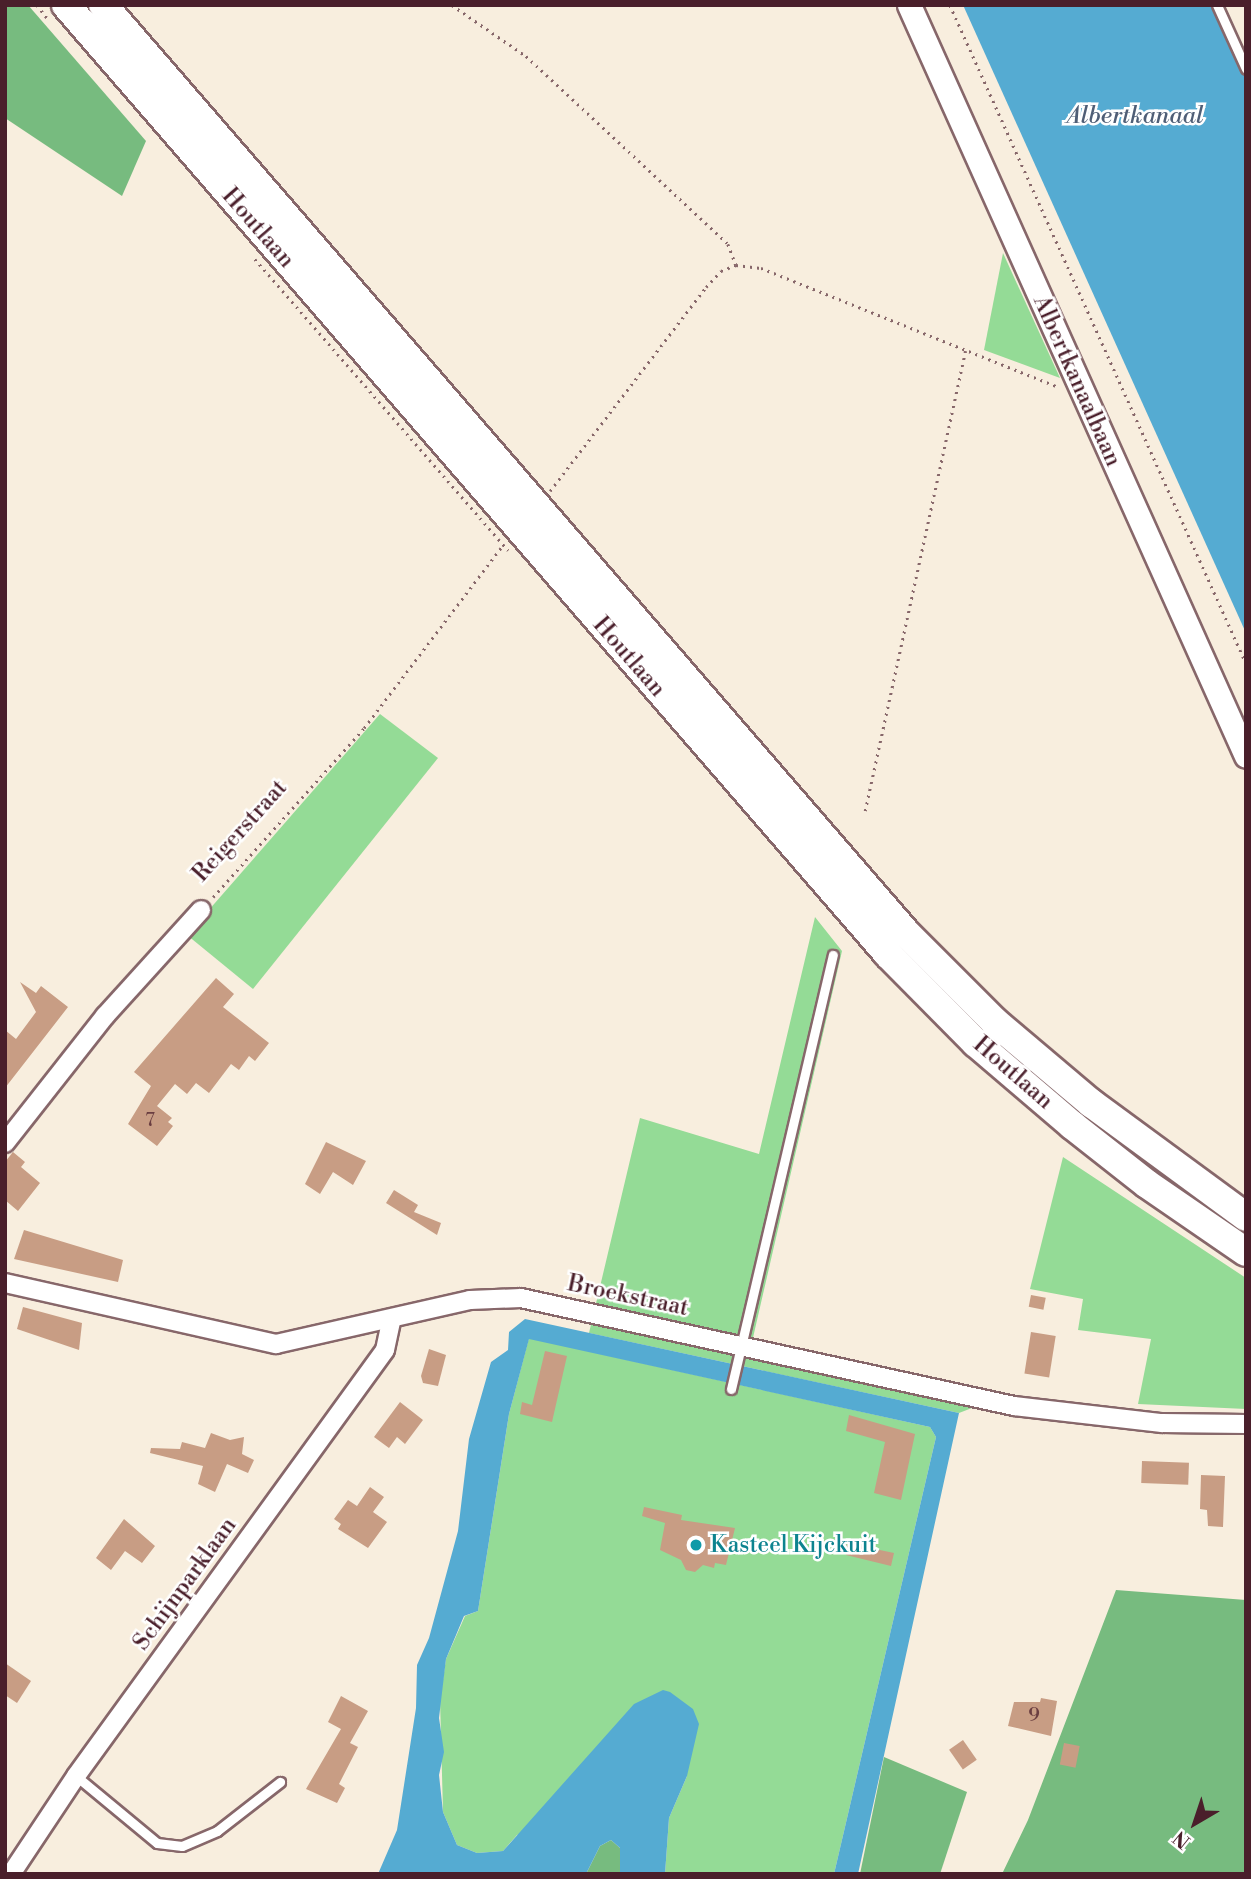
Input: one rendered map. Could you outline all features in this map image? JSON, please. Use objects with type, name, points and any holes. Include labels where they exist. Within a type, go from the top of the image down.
[{"type":"main road","name":"Houtlaan","points":[[66,5],[888,954],[976,1043],[1072,1125],[1147,1184],[1246,1252]]},
{"type":"main road","name":"Houtlaan","points":[[103,5],[907,934],[995,1021],[1091,1103],[1246,1217]]},
{"type":"street","name":"Albertkanaalbaan","points":[[909,5],[1246,756]]},
{"type":"street","name":"Reigerstraat","points":[[5,1143],[105,1016],[201,910]]},
{"type":"street","name":"Broekstraat","points":[[5,1283],[276,1344],[500,1296],[738,1353],[1014,1406],[1162,1423],[1246,1424]]},
{"type":"street","name":"Schijnparklaan","points":[[11,1874],[76,1776],[385,1350],[391,1321]]},
{"type":"lane","points":[[1217,5],[1246,69]]},
{"type":"lane","points":[[731,1389],[833,955]]},
{"type":"lane","points":[[76,1776],[157,1843],[182,1846],[218,1831],[280,1782]]},
{"type":"path","points":[[452,5],[526,56],[728,244],[736,265]]},
{"type":"path","name":"Albertkanaalbaan","points":[[950,5],[1246,663]]},
{"type":"path","points":[[566,469],[706,288],[721,271],[736,265],[761,268],[1050,385],[1079,384]]},
{"type":"path","points":[[865,811],[965,351]]},
{"type":"path","name":"Reigerstraat","points":[[201,910],[364,728],[502,545]]},
{"type":"green space","points":[[5,5],[28,5],[146,141],[122,196],[5,118]]},
{"type":"green space","points":[[1003,253],[1060,378],[984,350]]},
{"type":"green space","points":[[380,714],[438,758],[253,989],[187,935]]},
{"type":"green space","points":[[815,917],[842,951],[752,1342],[1003,1396],[959,1413],[589,1333],[640,1118],[759,1154]]},
{"type":"green space","points":[[1063,1157],[1246,1278],[1246,1409],[1138,1404],[1151,1339],[1078,1330],[1083,1299],[1030,1289]]},
{"type":"green space","points":[[529,1338],[930,1427],[936,1437],[834,1874],[665,1874],[669,1818],[687,1776],[517,1835],[503,1851],[477,1853],[457,1845],[443,1812],[440,1700],[446,1659],[465,1616],[478,1611],[509,1414]]},
{"type":"green space","points":[[1116,1590],[1246,1600],[1246,1874],[1002,1874],[1028,1820]]},
{"type":"green space","points":[[884,1757],[967,1792],[940,1874],[860,1874]]},
{"type":"green space","points":[[611,1840],[620,1848],[620,1874],[586,1874],[600,1846]]},
{"type":"water","name":"Albertkanaal","points":[[963,5],[1213,5],[1246,79],[1246,633]]},
{"type":"water","points":[[525,1319],[959,1413],[858,1874],[834,1874],[936,1437],[930,1427],[529,1339],[509,1414],[478,1611],[464,1616],[446,1659],[439,1718],[444,1752],[439,1775],[443,1812],[457,1845],[477,1853],[503,1851],[634,1704],[663,1690],[693,1709],[699,1724],[687,1776],[669,1818],[665,1874],[620,1874],[620,1848],[611,1840],[600,1846],[586,1874],[378,1874],[397,1830],[416,1708],[417,1665],[429,1638],[458,1531],[469,1439],[491,1362],[508,1350],[509,1332]]},
{"type":"building","points":[[216,978],[234,994],[223,1007],[269,1043],[255,1061],[249,1056],[239,1070],[231,1064],[209,1093],[196,1083],[187,1094],[175,1084],[157,1106],[172,1118],[168,1122],[173,1126],[157,1146],[128,1124],[151,1086],[134,1072]]},
{"type":"building","points":[[20,982],[36,993],[41,986],[68,1007],[5,1088],[5,1030],[16,1039],[36,1012]]},
{"type":"building","points":[[326,1142],[366,1161],[353,1185],[333,1172],[320,1194],[305,1184]]},
{"type":"building","points":[[13,1152],[25,1162],[21,1167],[40,1183],[18,1211],[5,1200],[5,1162]]},
{"type":"building","points":[[394,1190],[418,1205],[414,1212],[441,1223],[437,1235],[386,1203]]},
{"type":"building","points":[[24,1230],[123,1260],[118,1282],[14,1259]]},
{"type":"building","points":[[1031,1295],[1046,1298],[1043,1310],[1029,1307]]},
{"type":"building","points":[[23,1307],[82,1323],[79,1350],[17,1329]]},
{"type":"building","points":[[1031,1332],[1056,1336],[1049,1377],[1024,1373]]},
{"type":"building","points":[[429,1349],[446,1355],[438,1386],[423,1383],[421,1376]]},
{"type":"building","points":[[545,1351],[567,1356],[552,1422],[520,1414],[522,1402],[532,1405]]},
{"type":"building","points":[[400,1402],[423,1420],[405,1444],[397,1437],[389,1448],[374,1437]]},
{"type":"building","points":[[849,1415],[915,1434],[901,1500],[874,1493],[885,1442],[846,1431]]},
{"type":"building","points":[[211,1433],[230,1440],[244,1437],[242,1454],[254,1460],[248,1473],[227,1464],[215,1492],[198,1484],[203,1466],[150,1453],[151,1448],[180,1449],[182,1442],[205,1448]]},
{"type":"building","points":[[1142,1461],[1189,1463],[1188,1485],[1141,1483]]},
{"type":"building","points":[[1201,1475],[1225,1476],[1223,1527],[1208,1526],[1207,1510],[1200,1509]]},
{"type":"building","points":[[370,1487],[384,1497],[373,1512],[387,1522],[368,1548],[338,1529],[341,1524],[334,1519],[348,1500],[357,1506]]},
{"type":"building","name":"Kasteel Kijckuit","points":[[644,1507],[682,1515],[681,1520],[735,1528],[726,1565],[715,1563],[714,1568],[703,1565],[695,1572],[686,1570],[681,1560],[660,1550],[665,1523],[642,1516]]},
{"type":"building","points":[[124,1519],[155,1546],[142,1563],[125,1551],[111,1570],[96,1558]]},
{"type":"building","points":[[847,1543],[894,1553],[891,1566],[846,1555]]},
{"type":"building","points":[[5,1663],[31,1681],[17,1703],[5,1695]]},
{"type":"building","points":[[341,1696],[368,1711],[350,1743],[358,1747],[339,1784],[345,1788],[337,1803],[306,1789],[341,1729],[328,1722]]},
{"type":"building","points":[[1041,1698],[1057,1701],[1051,1736],[1008,1726],[1014,1702],[1040,1702]]},
{"type":"building","points":[[963,1740],[977,1760],[963,1769],[949,1750]]},
{"type":"building","points":[[1064,1743],[1080,1746],[1076,1768],[1060,1765]]},
{"type":"place","name":"Kasteel Kijckuit","points":[[696,1545]]}]
